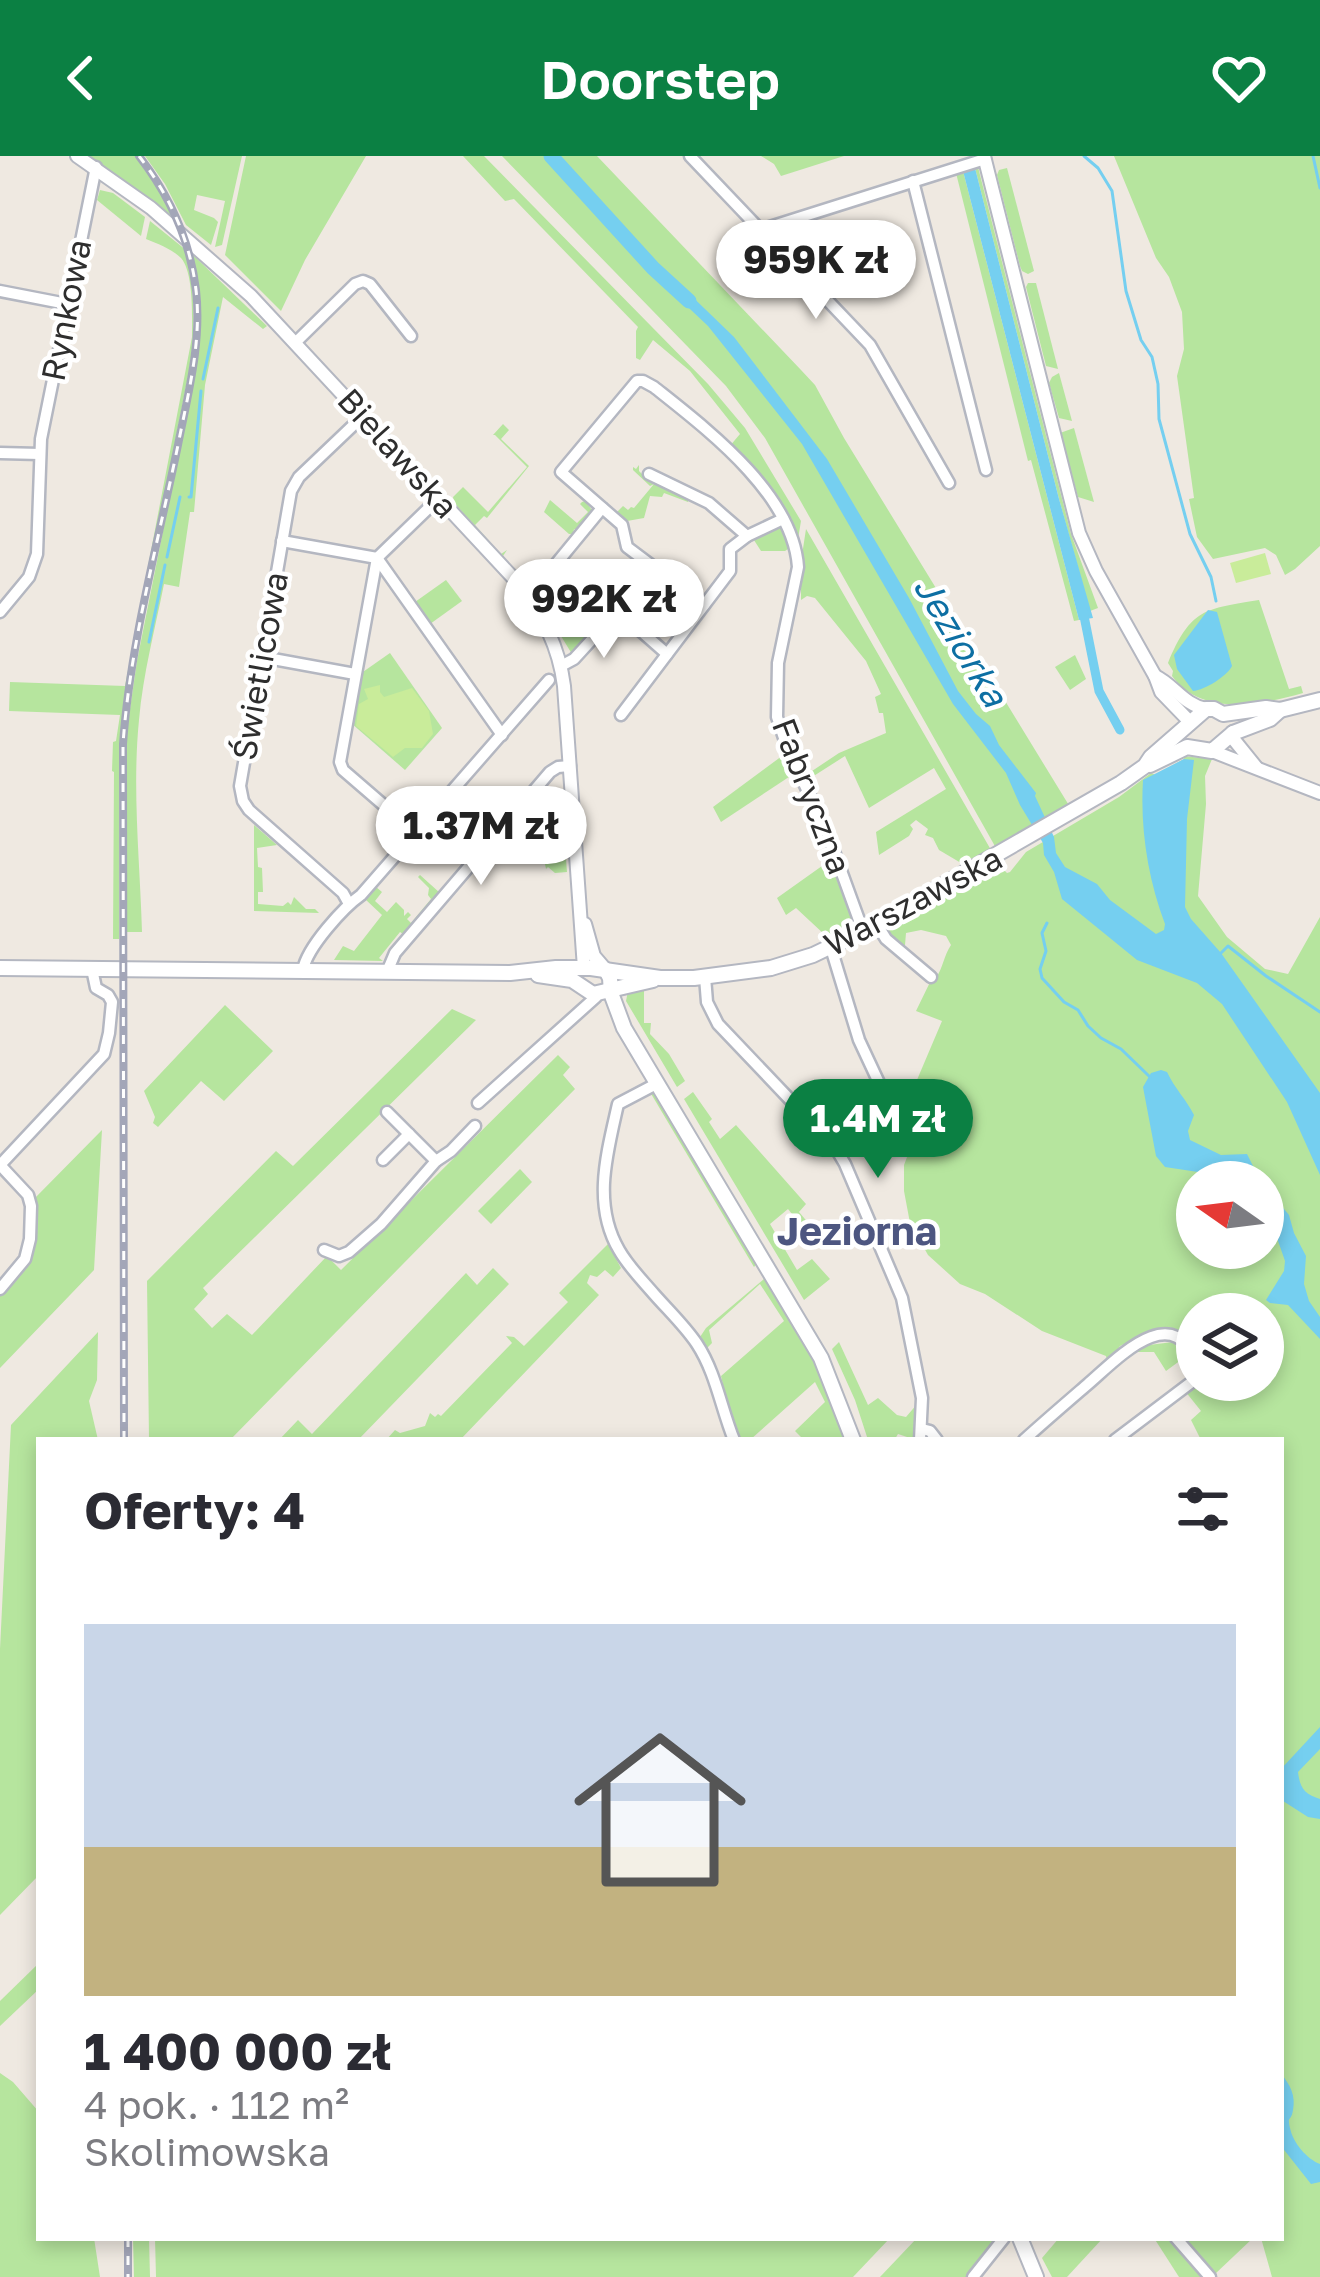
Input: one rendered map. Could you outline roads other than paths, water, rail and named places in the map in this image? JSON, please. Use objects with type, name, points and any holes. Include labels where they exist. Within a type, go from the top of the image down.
[{"type":"main road","points":[[1280,710],[1205,750],[1187,726],[1206,710],[1223,714],[1280,710],[1320,700]]},
{"type":"main road","points":[[1223,714],[1232,734]]},
{"type":"main road","name":"Warszawska","points":[[1145,766],[1187,726]]},
{"type":"main road","name":"Warszawska","points":[[0,968],[527,973],[569,979],[596,993],[660,979],[771,968],[831,948],[870,927],[1072,813],[1145,766],[1184,748],[1205,750]]},
{"type":"main road","name":"Warszawska","points":[[527,973],[584,968],[660,979]]},
{"type":"main road","points":[[584,968],[821,1358],[852,1437]]},
{"type":"main road","points":[[596,993],[611,980],[606,970]]},
{"type":"main road","points":[[1021,2241],[1036,2277]]},
{"type":"street","name":"Bielawska","points":[[77,156],[208,256],[296,341],[528,598],[548,630],[561,665],[584,968]]},
{"type":"street","points":[[690,156],[870,345],[949,483]]},
{"type":"street","points":[[760,230],[982,159],[1079,533],[1161,692],[1187,726]]},
{"type":"street","name":"Rynkowa","points":[[1,609],[29,577],[38,554],[40,454],[96,167]]},
{"type":"street","points":[[913,181],[986,470]]},
{"type":"street","points":[[296,341],[363,281],[411,336]]},
{"type":"street","points":[[0,291],[67,304]]},
{"type":"street","points":[[621,715],[704,605],[731,568],[730,549],[783,519],[742,464],[671,401],[637,381],[561,472],[622,526],[627,547],[704,605]]},
{"type":"street","name":"Świetlicowa","points":[[348,902],[253,814],[243,801],[240,782],[290,494],[296,481],[364,416]]},
{"type":"street","points":[[0,453],[40,454]]},
{"type":"street","points":[[650,474],[709,503],[747,536]]},
{"type":"street","points":[[416,833],[340,767],[376,558],[439,498]]},
{"type":"street","points":[[528,598],[602,508]]},
{"type":"street","name":"Fabryczna","points":[[783,519],[798,567],[778,663],[777,718],[870,927]]},
{"type":"street","points":[[282,541],[376,558],[502,735]]},
{"type":"street","points":[[560,560],[667,654]]},
{"type":"street","points":[[561,665],[574,659],[618,610]]},
{"type":"street","points":[[262,657],[355,674]]},
{"type":"street","points":[[1155,676],[1190,704],[1206,710]]},
{"type":"street","points":[[303,970],[307,956],[348,902],[362,895],[549,680]]},
{"type":"street","points":[[1232,734],[1256,767]]},
{"type":"street","points":[[1205,750],[1320,793]]},
{"type":"street","points":[[387,972],[395,953],[552,771],[570,766]]},
{"type":"street","name":"Bielawska","points":[[579,905],[593,954],[606,970]]},
{"type":"street","points":[[870,927],[931,976]]},
{"type":"street","points":[[831,948],[859,1040],[880,1085],[876,1098],[835,1147]]},
{"type":"street","points":[[0,1289],[25,1258],[31,1206],[28,1195],[0,1165],[106,1048],[112,1002],[97,988],[92,969]]},
{"type":"street","points":[[705,977],[708,1006],[718,1024],[835,1147],[852,1179],[902,1298],[920,1379],[921,1434]]},
{"type":"street","points":[[478,1103],[596,993]]},
{"type":"street","points":[[658,1083],[618,1104],[604,1167],[606,1218],[625,1260],[692,1336],[705,1358],[733,1437]]},
{"type":"street","points":[[387,1112],[436,1161]]},
{"type":"street","points":[[324,1250],[339,1256],[350,1252],[475,1126]]},
{"type":"street","points":[[383,1160],[409,1134]]},
{"type":"street","points":[[1027,1437],[1120,1353],[1149,1338],[1176,1338]]},
{"type":"street","points":[[1119,1437],[1176,1394]]},
{"type":"street","points":[[973,2277],[1002,2241]]},
{"type":"street","points":[[1179,2241],[1210,2277]]},
{"type":"water","points":[[975,168],[1093,618],[1079,620],[963,171]]},
{"type":"water","points":[[676,281],[734,337],[827,459],[958,691],[990,726],[1036,793],[1065,867],[1097,884],[1110,900],[1156,934],[1165,924],[1146,854],[1143,780],[1184,759],[1194,760],[1185,907],[1320,1093],[1320,1175],[1287,1102],[1222,1004],[1197,983],[1137,960],[1062,899],[1043,843],[1006,773],[953,704],[802,444],[708,326],[673,293]]},
{"type":"water","points":[[1208,610],[1217,612],[1232,666],[1215,682],[1193,691],[1177,669],[1174,655]]},
{"type":"water","points":[[1167,1072],[1194,1115],[1190,1140],[1221,1155],[1247,1154],[1250,1161],[1176,1161],[1176,1169],[1165,1167],[1156,1156],[1143,1087],[1151,1073]]},
{"type":"water","points":[[1284,1209],[1306,1256],[1304,1284],[1320,1317],[1320,1339],[1284,1305],[1284,1293],[1270,1293],[1285,1261]]},
{"type":"water","points":[[1320,1727],[1320,1749],[1298,1772],[1304,1790],[1320,1799],[1320,1819],[1284,1802],[1284,1766]]},
{"type":"water","points":[[1284,2078],[1293,2095],[1292,2134],[1301,2150],[1320,2164],[1320,2182],[1311,2184],[1284,2150]]},
{"type":"waterway","name":"Jeziorka","points":[[551,156],[689,301]]},
{"type":"waterway","points":[[1084,156],[1112,191],[1126,291],[1141,340],[1152,357],[1159,419],[1190,534],[1211,577],[1216,601]]},
{"type":"waterway","points":[[1313,156],[1320,188]]},
{"type":"waterway","points":[[203,379],[218,308]]},
{"type":"waterway","points":[[189,497],[201,391]]},
{"type":"waterway","points":[[167,557],[180,497]]},
{"type":"waterway","points":[[149,642],[165,565]]},
{"type":"waterway","points":[[1083,611],[1099,691],[1120,730]]},
{"type":"waterway","points":[[1047,923],[1042,933],[1046,951],[1042,978],[1101,1038],[1121,1049],[1150,1077]]},
{"type":"waterway","points":[[1220,954],[1228,946],[1320,1012]]},
{"type":"railway","points":[[124,1437],[123,744],[138,631],[197,329],[193,272],[184,236],[139,156]]},
{"type":"railway","points":[[128,2241],[128,2277]]},
{"type":"district","name":"Jeziorna","points":[[857,1231]]}]
